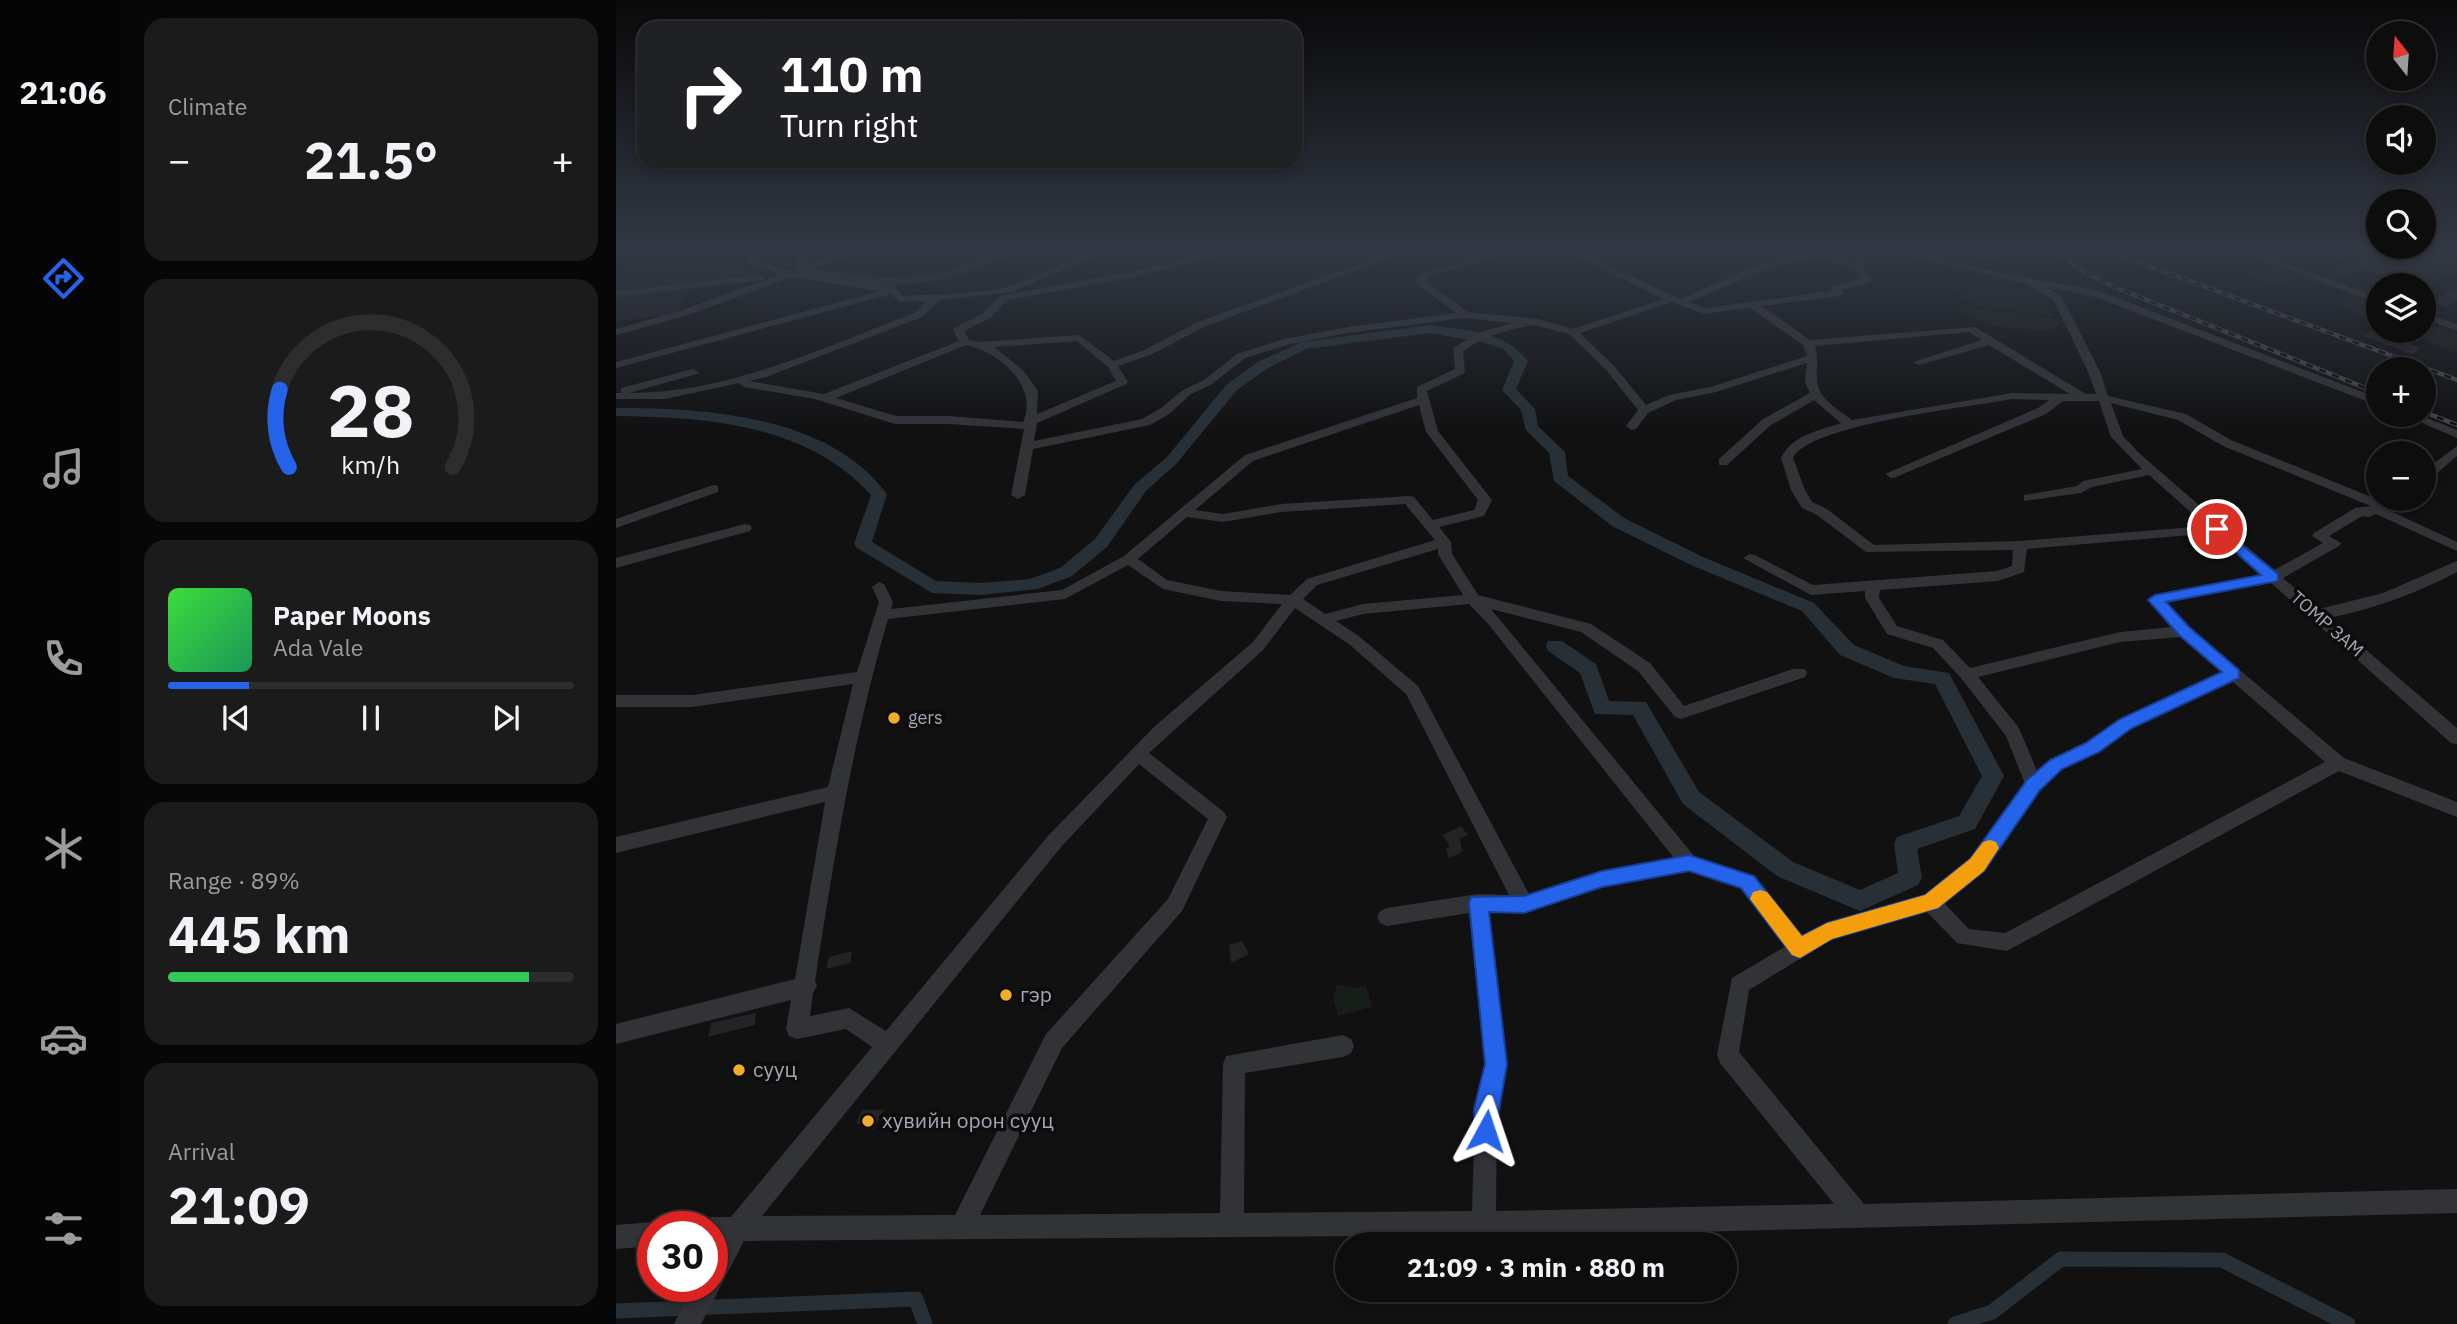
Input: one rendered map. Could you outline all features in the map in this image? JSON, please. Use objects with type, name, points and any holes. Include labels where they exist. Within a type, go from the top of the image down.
[{"type":"street","points":[[616,332],[690,311]]},
{"type":"street","points":[[616,365],[817,311]]},
{"type":"street","points":[[616,394],[664,396],[732,382],[800,362],[882,326],[918,315],[922,311]]},
{"type":"street","points":[[965,342],[958,330],[991,311]]},
{"type":"street","points":[[1112,365],[1238,311]]},
{"type":"street","points":[[1459,311],[1465,315]]},
{"type":"street","points":[[1573,332],[1641,311]]},
{"type":"street","points":[[1761,311],[1808,344],[1812,357],[1811,385],[1849,424]]},
{"type":"street","name":"ТОМР ЗАМ","points":[[2063,311],[2104,398],[2117,437],[2151,471],[2457,738]]},
{"type":"street","points":[[2141,311],[2366,397]]},
{"type":"street","points":[[1027,446],[1146,422],[1165,411],[1187,392],[1208,382],[1241,356],[1288,341],[1348,330],[1465,315],[1533,321],[1573,332],[1611,369],[1644,410]]},
{"type":"street","points":[[1479,316],[1486,331]]},
{"type":"street","points":[[2436,320],[2457,328]]},
{"type":"street","points":[[1429,525],[1479,513],[1485,500],[1432,432],[1421,389],[1461,371],[1457,350],[1486,331],[1533,321]]},
{"type":"street","points":[[1808,344],[1970,329],[2083,397]]},
{"type":"street","points":[[732,382],[772,387],[895,420],[949,419],[1030,424],[1122,382],[1112,365],[1079,338],[979,345]]},
{"type":"street","points":[[1919,362],[1990,341]]},
{"type":"street","points":[[823,399],[965,342],[986,346],[1019,372],[1032,391],[1030,424],[1018,495]]},
{"type":"street","points":[[1632,426],[1644,410],[1673,397],[1712,390],[1812,357]]},
{"type":"street","points":[[616,394],[693,372]]},
{"type":"street","points":[[1723,462],[1767,422],[1817,394]]},
{"type":"street","points":[[2217,529],[2020,545],[1871,549],[1822,512],[1807,505],[1798,490],[1787,458],[1792,448],[1810,437],[1849,424],[2012,396],[2104,398],[2182,416],[2227,443],[2366,498]]},
{"type":"street","points":[[1891,474],[2042,411],[2060,398]]},
{"type":"street","points":[[882,615],[1065,594],[1129,559],[1249,458],[1423,400]]},
{"type":"street","points":[[2436,426],[2457,434]]},
{"type":"street","points":[[2436,467],[2457,450]]},
{"type":"street","points":[[2029,498],[2081,489],[2088,484],[2151,471]]},
{"type":"street","points":[[616,524],[713,489]]},
{"type":"street","points":[[1186,513],[1223,518],[1280,508],[1409,500],[1444,542],[1445,554],[1473,599],[1494,621],[1689,863]]},
{"type":"street","points":[[2372,511],[2360,511],[2319,536],[2334,543],[2273,578],[2155,600],[2184,631],[2338,763],[2457,810]]},
{"type":"street","points":[[2394,511],[2457,547]]},
{"type":"street","points":[[616,563],[745,528]]},
{"type":"street","points":[[728,1246],[738,1227],[1054,842],[1160,731],[1258,646],[1293,600],[1312,582],[1444,542]]},
{"type":"street","points":[[1750,558],[1811,590],[1998,576],[2019,569],[2020,545]]},
{"type":"street","points":[[1129,559],[1163,584],[1221,596],[1293,600],[1355,641],[1412,690],[1524,904]]},
{"type":"street","points":[[2316,615],[2366,606],[2420,586],[2457,566]]},
{"type":"street","points":[[1873,586],[1872,598],[1892,630],[1938,644],[1967,674],[2012,733],[2034,785]]},
{"type":"street","points":[[879,587],[886,602],[863,677],[836,792],[807,986],[797,1029],[849,1018],[888,1045]]},
{"type":"street","points":[[1323,620],[1363,609],[1473,599],[1586,628],[1644,667],[1681,713],[1799,673]]},
{"type":"street","points":[[1967,674],[2120,637],[2184,631]]},
{"type":"street","points":[[1858,1216],[1728,1055],[1739,985],[1827,932],[1931,902],[1977,865],[2034,785],[2056,764],[2092,747],[2126,724],[2234,674]]},
{"type":"street","points":[[616,701],[692,701],[863,677]]},
{"type":"street","points":[[962,1226],[1054,1041],[1175,905],[1218,817],[1138,754]]},
{"type":"street","points":[[1931,902],[1964,937],[2007,942],[2338,763]]},
{"type":"street","points":[[616,845],[836,792]]},
{"type":"street","points":[[1387,917],[1478,903],[1524,904],[1602,879],[1689,863],[1747,882],[1800,948]]},
{"type":"street","points":[[1478,903],[1496,1064],[1486,1109],[1484,1222]]},
{"type":"street","points":[[616,1034],[807,986]]},
{"type":"street","points":[[1232,1224],[1234,1064],[1342,1046]]},
{"type":"street","points":[[728,1228],[1484,1222],[2457,1201]]},
{"type":"street","points":[[616,1237],[637,1235]]},
{"type":"street","points":[[687,1324],[699,1302]]},
{"type":"shaded area","points":[[616,311],[677,311],[674,315],[616,321]]},
{"type":"shaded area","points":[[1958,311],[1999,311],[2056,319],[2059,325],[2052,330],[2026,330],[2002,327]]},
{"type":"shaded area","points":[[2010,311],[2050,311],[2056,317]]},
{"type":"shaded area","points":[[2350,311],[2366,311],[2366,317]]},
{"type":"shaded area","points":[[2436,326],[2457,334],[2457,353],[2433,343],[2436,343]]},
{"type":"shaded area","points":[[1337,984],[1355,988],[1366,985],[1372,1007],[1338,1016],[1333,998]]},
{"type":"building","points":[[2382,343],[2407,343],[2421,348],[2412,354]]},
{"type":"building","points":[[1461,826],[1468,835],[1460,838],[1462,852],[1449,858],[1446,849],[1450,847],[1443,835]]},
{"type":"building","points":[[1242,941],[1249,954],[1231,963],[1229,945]]},
{"type":"building","points":[[852,951],[850,963],[826,969],[829,957]]},
{"type":"building","points":[[756,1013],[755,1025],[708,1037],[711,1023]]},
{"type":"building","name":"хувийн орон сууц","points":[[862,1110],[884,1110],[873,1129],[856,1123]]},
{"type":"waterway","points":[[616,412],[706,416],[795,437],[848,464],[879,494],[863,544],[932,587],[981,589],[1032,585],[1066,572],[1101,543],[1140,488],[1172,460],[1188,437],[1207,420],[1232,387],[1263,365],[1302,346],[1344,338],[1430,329],[1485,338],[1508,346],[1521,361],[1509,390],[1528,409],[1531,427],[1557,452],[1560,478],[1618,522],[1697,561],[1808,607],[1847,650],[1901,673],[1942,678],[1993,776],[1967,823],[1905,844],[1910,878],[1860,901],[1785,869],[1691,798],[1639,707],[1602,709],[1589,669],[1555,646]]},
{"type":"waterway","points":[[1955,1324],[1992,1312],[2061,1259],[2222,1260],[2348,1324]]},
{"type":"waterway","points":[[616,1311],[916,1299],[925,1324]]},
{"type":"railway","points":[[2174,311],[2366,388]]},
{"type":"railway","points":[[2270,311],[2457,380]]},
{"type":"railway","points":[[2436,417],[2457,425]]},
{"type":"slow traffic","points":[[1760,899],[1800,948],[1827,932],[1931,902],[1977,865],[1990,848]]},
{"type":"place","name":"gers","points":[[894,718]]},
{"type":"place","name":"гэр","points":[[1006,995]]},
{"type":"place","name":"сууц","points":[[739,1070]]},
{"type":"place","name":"хувийн орон сууц","points":[[868,1121]]},
{"type":"route","points":[[1486,1131],[1486,1109],[1496,1064],[1478,903],[1524,904],[1602,879],[1689,863],[1747,882],[1800,948],[1827,932],[1931,902],[1977,865],[2034,785],[2056,764],[2092,747],[2126,724],[2234,674],[2184,631],[2155,600],[2273,578],[2217,529]]}]
